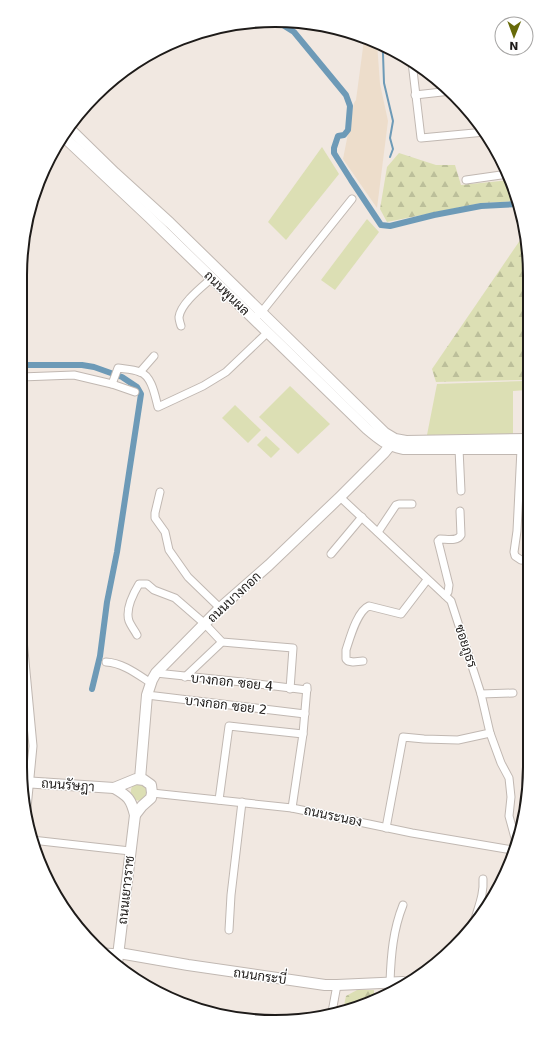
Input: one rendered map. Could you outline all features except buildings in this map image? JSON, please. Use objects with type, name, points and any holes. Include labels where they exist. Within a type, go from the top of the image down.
[{"type":"main road","name":"ถนนพูนผล","points":[[73,132],[170,223],[257,315],[268,332],[367,429],[380,440],[393,443]]},
{"type":"main road","name":"ถนนพูนผล","points":[[67,140],[212,278],[257,315],[385,433],[393,443]]},
{"type":"main road","points":[[393,443],[406,441],[523,439]]},
{"type":"main road","points":[[393,443],[403,449],[523,449]]},
{"type":"main road","name":"ถนนบางกอก","points":[[140,779],[147,695],[151,682],[156,673],[220,608],[269,565],[340,497],[393,443]]},
{"type":"main road","points":[[114,788],[140,779],[148,782],[152,789],[151,798],[135,815]]},
{"type":"main road","name":"ถนนรัษฎา","points":[[28,783],[114,788]]},
{"type":"main road","points":[[114,788],[127,795],[133,805],[135,815]]},
{"type":"main road","name":"ถนนเยาวราช","points":[[118,959],[135,815]]},
{"type":"main road","name":"ถนนกระบี่","points":[[119,953],[188,965],[337,985],[399,982]]},
{"type":"street","points":[[413,69],[420,138],[478,133]]},
{"type":"street","points":[[415,95],[442,92]]},
{"type":"street","points":[[466,180],[502,175]]},
{"type":"street","points":[[257,315],[352,199]]},
{"type":"street","points":[[181,326],[179,319],[181,312],[190,299],[212,278]]},
{"type":"street","points":[[112,382],[118,368],[140,372],[146,376],[151,384],[158,407],[203,386],[226,372],[268,332]]},
{"type":"street","points":[[140,372],[154,356]]},
{"type":"street","points":[[27,377],[74,375],[112,382],[135,392]]},
{"type":"street","points":[[459,449],[461,491]]},
{"type":"street","points":[[521,560],[515,556],[514,552],[523,470]]},
{"type":"street","points":[[160,492],[155,518],[165,532],[169,550],[188,577],[220,608]]},
{"type":"street","name":"ซอยภูธร","points":[[340,497],[451,601],[481,694],[490,733],[501,763],[509,778],[511,797],[509,816],[514,834]]},
{"type":"street","points":[[378,532],[396,505],[412,504]]},
{"type":"street","points":[[445,596],[448,592],[449,585],[438,541],[440,539],[456,540],[459,538],[461,535],[460,511]]},
{"type":"street","points":[[331,554],[362,517]]},
{"type":"street","points":[[363,661],[348,661],[346,650],[359,616],[364,608],[369,606],[401,614],[427,580]]},
{"type":"street","points":[[137,635],[129,622],[127,613],[136,589],[139,584],[144,583],[148,584],[154,590],[175,598],[205,624],[222,642],[293,648],[290,689]]},
{"type":"street","points":[[185,677],[222,642]]},
{"type":"street","points":[[106,662],[126,667],[151,682]]},
{"type":"street","name":"บางกอก ซอย 4","points":[[156,673],[242,682],[290,689],[307,689],[305,714]]},
{"type":"street","points":[[27,686],[33,746],[28,775]]},
{"type":"street","points":[[481,694],[513,693]]},
{"type":"street","name":"บางกอก ซอย 2","points":[[147,695],[305,714]]},
{"type":"street","points":[[292,808],[305,714]]},
{"type":"street","points":[[219,800],[229,726],[303,734]]},
{"type":"street","points":[[386,828],[403,736],[424,739],[458,740],[490,733]]},
{"type":"street","name":"ถนนระนอง","points":[[152,793],[292,808],[386,828],[509,849]]},
{"type":"street","points":[[229,930],[231,895],[242,802]]},
{"type":"street","points":[[38,841],[130,851]]},
{"type":"street","points":[[479,908],[484,889],[483,879]]},
{"type":"street","points":[[390,982],[391,951],[397,919],[403,905]]},
{"type":"street","points":[[110,952],[119,953]]},
{"type":"street","points":[[333,1008],[337,985]]},
{"type":"shaded area","points":[[364,43],[377,49],[380,84],[388,121],[377,208],[343,159],[354,103],[356,100]]},
{"type":"green space","points":[[322,147],[339,174],[286,240],[268,222]]},
{"type":"green space","points":[[399,153],[436,165],[455,165],[461,185],[504,181],[512,201],[481,203],[387,222],[380,209],[387,167]]},
{"type":"green space","points":[[367,219],[379,232],[335,290],[321,280]]},
{"type":"green space","points":[[520,240],[523,275],[523,380],[436,382],[432,369]]},
{"type":"green space","points":[[523,381],[523,390],[513,391],[513,434],[427,435],[437,384]]},
{"type":"green space","points":[[290,386],[330,424],[298,454],[259,417]]},
{"type":"green space","points":[[235,405],[261,430],[248,443],[222,418]]},
{"type":"green space","points":[[266,436],[280,449],[271,458],[257,445]]},
{"type":"green space","points":[[137,783],[146,785],[149,793],[141,801],[135,800],[131,795],[132,788]]},
{"type":"green space","points":[[357,990],[374,990],[374,994],[344,1005],[346,996]]},
{"type":"waterway","points":[[287,28],[294,32],[346,95],[350,106],[348,130],[344,135],[338,136],[334,153],[381,225],[390,226],[434,215],[481,206],[513,204]]},
{"type":"waterway","points":[[383,52],[384,83],[393,121],[390,138],[393,149],[390,157]]},
{"type":"waterway","points":[[27,365],[82,365],[94,367],[122,377],[137,387],[141,394],[117,552],[107,602],[100,656],[92,689]]}]
